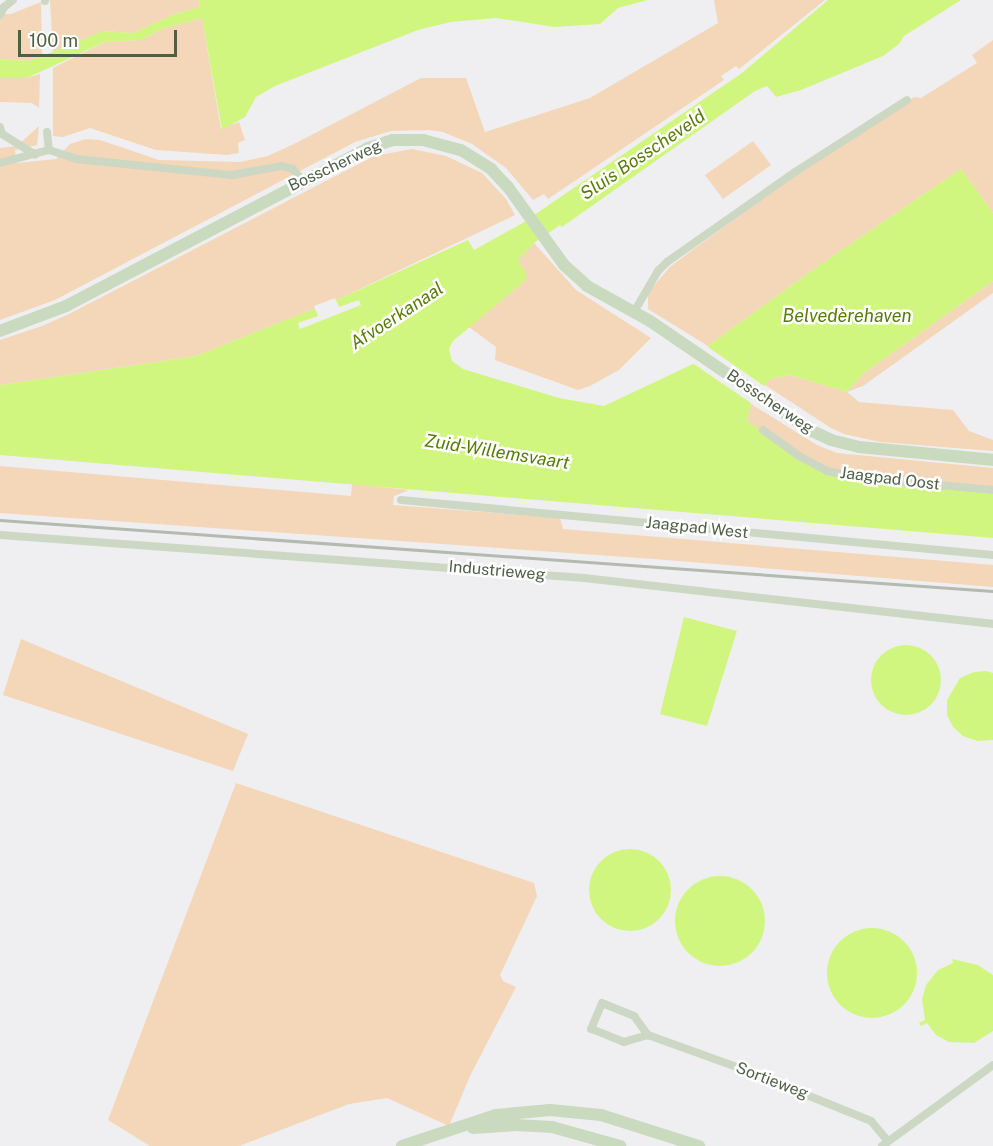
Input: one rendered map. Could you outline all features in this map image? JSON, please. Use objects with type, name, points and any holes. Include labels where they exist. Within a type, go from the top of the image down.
[{"type":"street","points":[[0,15],[13,0]]},
{"type":"street","points":[[634,312],[658,271],[667,262],[795,172],[907,100]]},
{"type":"street","points":[[0,127],[2,134],[35,155]]},
{"type":"street","points":[[48,132],[49,150]]},
{"type":"street","name":"Bosscherweg","points":[[0,331],[66,306],[302,180],[384,142],[412,139],[429,141],[461,150],[486,165],[504,181],[546,242],[567,268],[586,286],[634,312],[676,339],[810,430],[841,443],[881,450],[993,460]]},
{"type":"street","points":[[0,163],[49,150],[76,159],[231,175],[282,166],[293,169],[302,180]]},
{"type":"street","name":"Jaagpad Oost","points":[[763,430],[798,456],[827,471],[861,478],[993,490]]},
{"type":"street","name":"Jaagpad West","points":[[401,500],[993,555]]},
{"type":"street","name":"Industrieweg","points":[[0,535],[553,575],[993,624]]},
{"type":"street","points":[[602,1003],[634,1016],[648,1035],[624,1042],[591,1029],[602,1003]]},
{"type":"street","name":"Sortieweg","points":[[648,1035],[745,1070],[871,1121],[885,1144]]},
{"type":"street","points":[[885,1144],[993,1065]]},
{"type":"street","points":[[402,1146],[507,1113],[566,1110],[602,1115],[699,1146]]},
{"type":"street","points":[[457,1130],[535,1125],[574,1131],[620,1146]]},
{"type":"shaded area","points":[[50,0],[199,0],[200,7],[175,14],[133,33],[103,31],[53,52]]},
{"type":"shaded area","points":[[714,0],[825,0],[739,69],[736,66],[721,76],[724,80],[548,199],[544,194],[533,200],[506,168],[472,144],[443,132],[391,131],[355,142],[55,300],[0,320],[0,148],[17,146],[39,126],[37,145],[15,150],[16,163],[56,159],[70,144],[86,139],[100,140],[159,160],[240,162],[268,156],[421,78],[466,78],[485,132],[590,98],[718,23]]},
{"type":"shaded area","points":[[41,2],[42,56],[30,61],[0,59],[0,14],[11,14]]},
{"type":"shaded area","points":[[202,18],[221,129],[239,122],[245,140],[238,143],[239,153],[227,155],[156,150],[90,128],[63,137],[53,136],[53,68],[105,42],[141,40],[162,29]]},
{"type":"shaded area","points":[[993,40],[993,213],[961,169],[814,269],[708,346],[648,309],[648,294],[670,267],[817,160],[914,97],[921,98],[977,63],[972,55]]},
{"type":"shaded area","points":[[40,74],[39,108],[32,103],[0,102],[0,78],[27,78]]},
{"type":"shaded area","points":[[753,141],[771,165],[723,199],[705,175]]},
{"type":"shaded area","points":[[412,149],[446,156],[482,173],[506,199],[515,215],[341,298],[196,356],[0,385],[0,340],[69,314],[374,156]]},
{"type":"shaded area","points":[[534,243],[576,290],[651,338],[619,370],[590,386],[578,390],[495,360],[496,347],[469,327],[525,281],[518,260]]},
{"type":"shaded area","points":[[993,281],[993,293],[863,386],[847,392],[864,373]]},
{"type":"shaded area","points":[[790,375],[847,392],[859,402],[953,410],[969,431],[993,440],[993,451],[880,442],[844,434],[765,385],[770,379]]},
{"type":"shaded area","points":[[751,404],[817,445],[837,453],[993,468],[993,488],[867,477],[832,470],[753,428],[747,421]]},
{"type":"shaded area","points":[[0,466],[351,496],[352,484],[409,490],[394,496],[393,505],[560,518],[563,529],[993,565],[993,587],[654,559],[0,513]]},
{"type":"shaded area","points":[[21,639],[248,734],[233,771],[3,695]]},
{"type":"shaded area","points":[[236,783],[534,883],[537,896],[500,975],[503,981],[516,987],[470,1076],[449,1126],[387,1098],[349,1104],[239,1146],[150,1146],[108,1120]]},
{"type":"water","points":[[199,0],[648,0],[618,8],[600,24],[555,27],[496,18],[451,22],[418,30],[275,86],[256,97],[245,117],[222,130],[202,18],[162,29],[141,40],[105,42],[27,78],[0,78],[0,59],[30,61],[103,31],[133,33],[175,14],[200,7]]},
{"type":"water","points":[[828,0],[961,0],[904,36],[899,44],[883,56],[801,90],[776,97],[767,86],[755,91],[562,227],[560,225],[534,243],[518,260],[526,273],[525,281],[453,341],[449,349],[452,361],[463,369],[559,398],[604,406],[693,364],[708,346],[814,269],[961,169],[993,213],[993,281],[864,373],[847,392],[790,375],[770,379],[751,404],[747,421],[824,472],[993,493],[993,538],[0,455],[0,385],[196,356],[341,298],[468,240],[474,250],[521,224],[742,73]]},
{"type":"water","points":[[684,617],[737,631],[707,726],[660,714]]},
{"type":"water","points":[[899,645],[913,645],[926,650],[936,660],[941,680],[936,700],[926,710],[913,715],[899,715],[886,710],[876,700],[871,687],[871,673],[876,660],[886,650]]},
{"type":"water","points":[[974,672],[993,673],[993,740],[977,741],[963,736],[953,727],[947,715],[947,700],[960,678]]},
{"type":"water","points":[[630,849],[646,852],[659,861],[668,874],[671,890],[668,906],[659,919],[646,928],[630,931],[614,928],[601,919],[592,906],[589,890],[592,874],[601,861],[614,852]]},
{"type":"water","points":[[720,876],[737,879],[752,889],[762,904],[765,921],[762,938],[752,953],[737,963],[720,966],[703,963],[688,953],[678,938],[675,921],[678,904],[688,889],[703,879]]},
{"type":"water","points":[[872,928],[889,931],[904,941],[914,956],[917,973],[914,990],[904,1005],[889,1015],[872,1018],[855,1015],[840,1005],[830,990],[827,973],[830,956],[840,941],[855,931]]},
{"type":"water","points":[[952,959],[978,965],[993,975],[993,1031],[974,1043],[949,1042],[936,1035],[927,1023],[921,1026],[919,1023],[925,1020],[922,999],[926,985],[938,970],[953,963]]},
{"type":"pier","points":[[335,298],[339,307],[359,300],[361,305],[300,329],[298,323],[318,316],[314,306]]},
{"type":"pier","points":[[705,345],[767,388],[754,405],[691,362]]},
{"type":"railway","points":[[0,520],[993,591]]},
{"type":"water label","name":"Sluis Bosscheveld","points":[[643,155]]},
{"type":"water label","name":"Afvoerkanaal","points":[[397,316]]},
{"type":"water label","name":"Belvedèrehaven","points":[[847,316]]},
{"type":"water label","name":"Zuid-Willemsvaart","points":[[497,452]]}]
